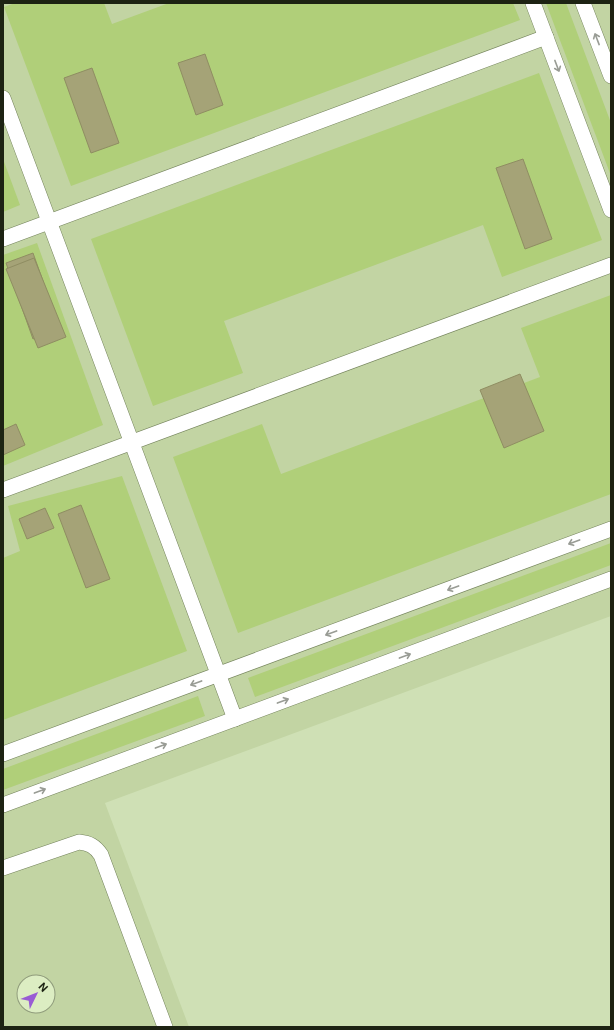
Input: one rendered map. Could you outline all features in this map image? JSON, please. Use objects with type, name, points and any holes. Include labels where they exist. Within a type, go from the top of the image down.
[{"type":"street","points":[[533,3],[611,210]]},
{"type":"street","points":[[583,3],[611,76]]},
{"type":"street","points":[[3,239],[546,37]]},
{"type":"street","points":[[3,98],[236,719]]},
{"type":"street","points":[[3,490],[611,265]]},
{"type":"street","points":[[3,754],[611,529]]},
{"type":"street","points":[[3,805],[611,579]]},
{"type":"street","points":[[3,868],[79,842],[88,843],[96,848],[101,855],[165,1027]]},
{"type":"shaded area","points":[[3,3],[611,3],[611,616],[105,803],[189,1027],[3,1027]]},
{"type":"green space","points":[[15,3],[104,3],[112,24],[169,3],[513,3],[520,20],[71,186],[4,7]]},
{"type":"green space","points":[[546,3],[566,3],[611,123],[611,176]]},
{"type":"green space","points":[[539,73],[602,240],[502,277],[483,225],[224,321],[243,373],[153,406],[91,239]]},
{"type":"green space","points":[[3,159],[20,205],[3,212]]},
{"type":"green space","points":[[37,243],[103,425],[3,466],[3,255]]},
{"type":"green space","points":[[611,295],[611,494],[238,633],[173,457],[262,424],[281,474],[540,377],[521,328]]},
{"type":"green space","points":[[122,476],[187,651],[3,720],[3,558],[20,551],[8,506]]},
{"type":"green space","points":[[611,543],[611,565],[255,697],[248,678]]},
{"type":"green space","points":[[198,696],[205,716],[3,790],[3,769]]},
{"type":"building","points":[[205,54],[223,105],[196,115],[178,63]]},
{"type":"building","points":[[92,68],[119,143],[91,153],[64,78]]},
{"type":"building","points":[[523,159],[552,239],[525,249],[496,168]]},
{"type":"building","points":[[33,253],[60,329],[33,339],[6,263]]},
{"type":"building","points":[[34,258],[66,337],[38,348],[6,269]]},
{"type":"building","points":[[520,374],[544,431],[504,448],[480,390]]},
{"type":"building","points":[[16,424],[25,445],[3,455],[3,430]]},
{"type":"building","points":[[81,505],[110,579],[86,588],[58,514]]},
{"type":"building","points":[[45,508],[54,528],[27,539],[19,519]]}]
